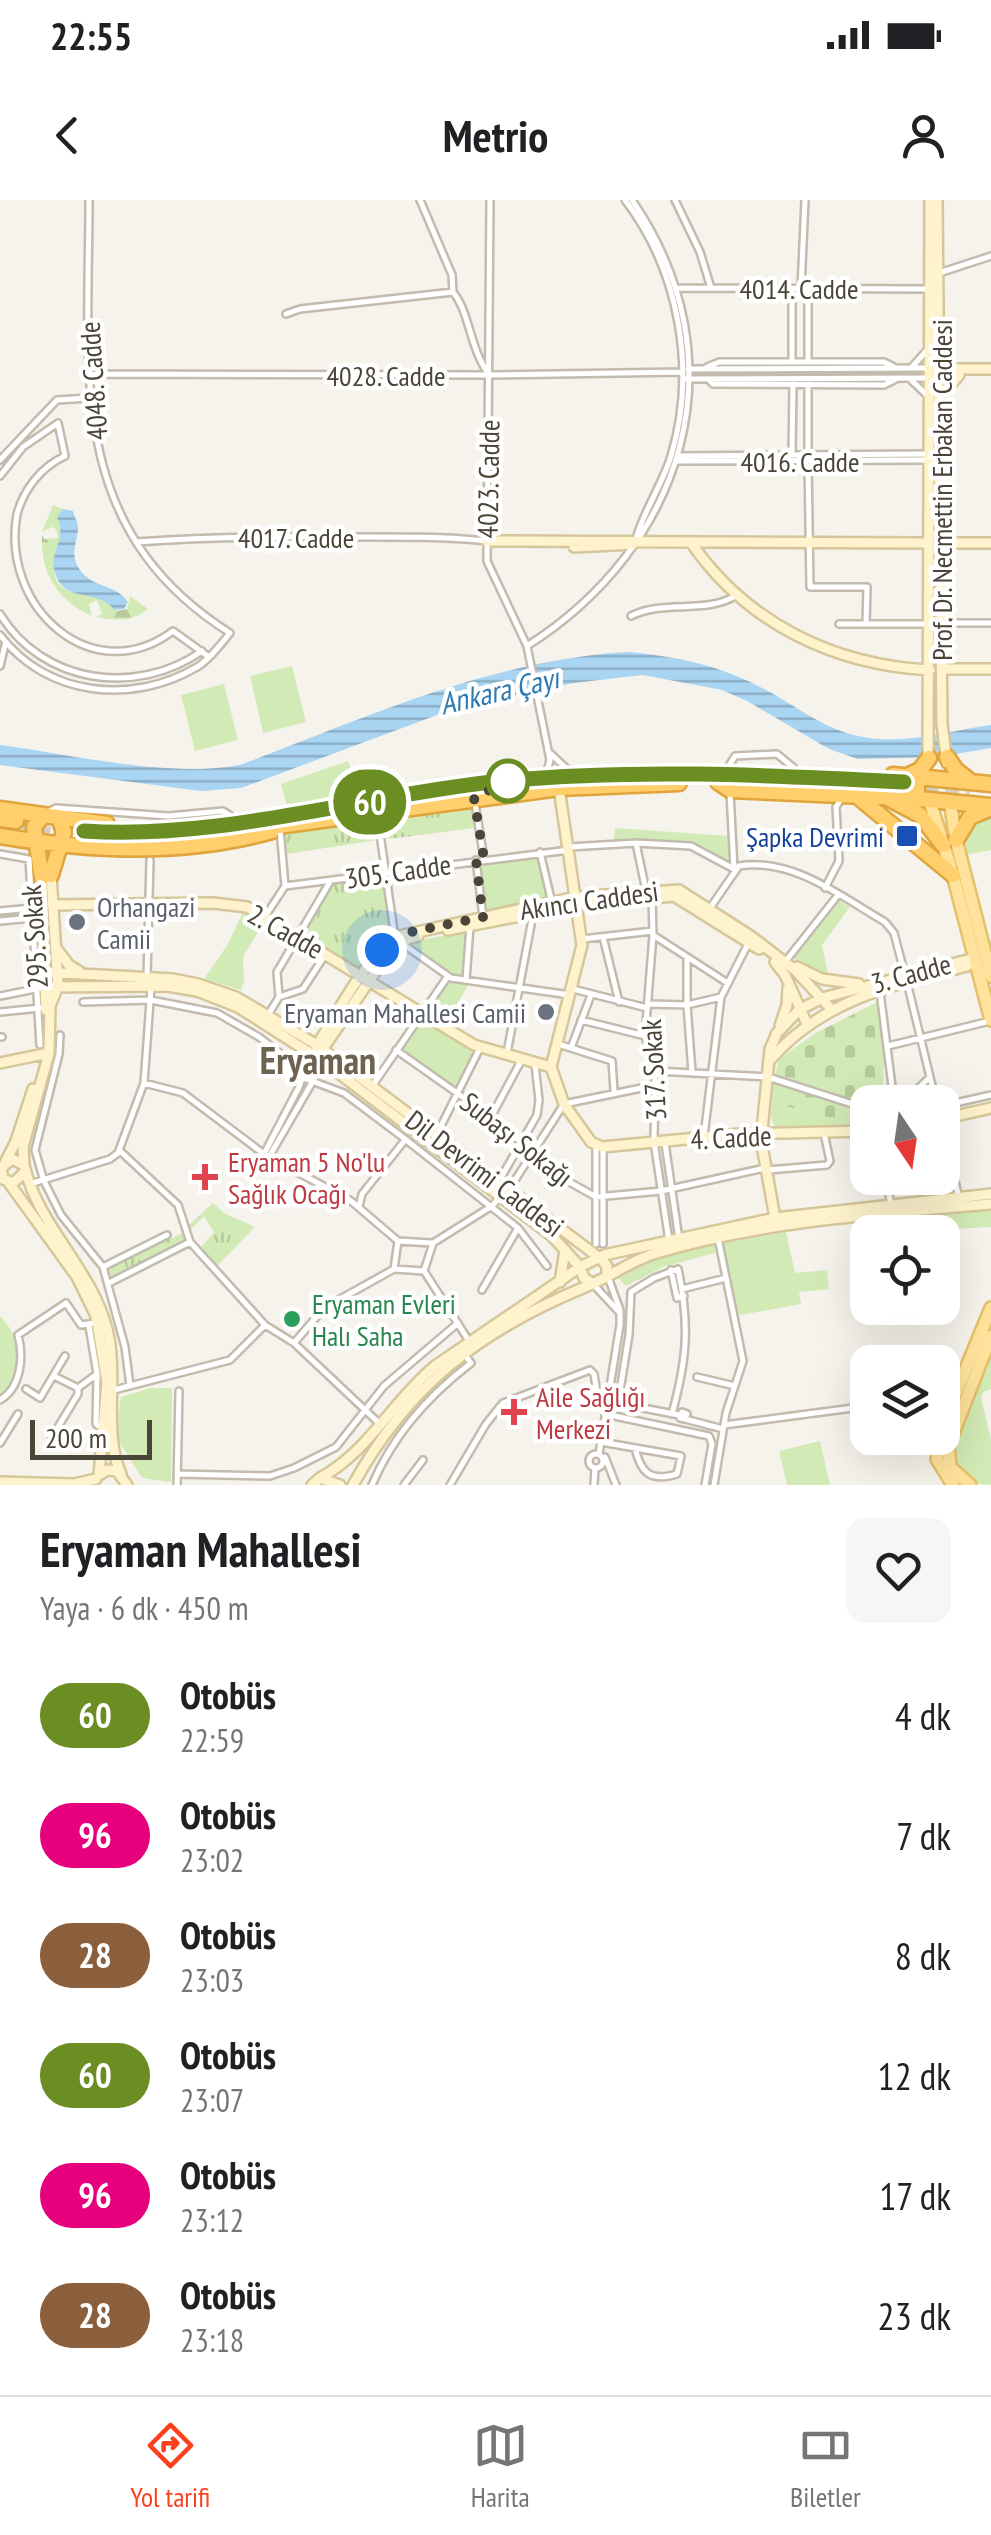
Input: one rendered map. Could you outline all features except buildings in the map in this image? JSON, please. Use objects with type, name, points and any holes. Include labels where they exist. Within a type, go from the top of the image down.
[{"type":"highway","points":[[947,757],[965,794]]},
{"type":"highway","points":[[906,786],[928,758]]},
{"type":"highway","points":[[6,825],[37,842],[58,845],[84,837],[266,811],[297,818],[376,812],[558,788],[722,779],[794,768],[906,786],[929,799],[991,792]]},
{"type":"highway","points":[[47,877],[63,855],[84,837],[160,841],[489,783],[581,775],[906,786]]},
{"type":"highway","points":[[927,778],[925,789],[929,799]]},
{"type":"highway","points":[[886,797],[927,778],[950,780],[965,794],[991,805]]},
{"type":"highway","points":[[722,779],[886,797],[920,816],[949,842],[970,817],[991,805]]},
{"type":"highway","points":[[965,794],[991,784]]},
{"type":"highway","points":[[850,795],[953,876]]},
{"type":"highway","points":[[59,813],[84,837],[167,848],[280,829],[297,818]]},
{"type":"highway","points":[[6,825],[59,813]]},
{"type":"highway","points":[[47,877],[64,832],[59,813]]},
{"type":"highway","points":[[43,815],[34,827],[47,877]]},
{"type":"highway","points":[[6,825],[33,852],[47,877]]},
{"type":"main road","name":"Prof. Dr. Necmettin Erbakan Caddesi","points":[[933,200],[939,248],[935,346],[936,670],[950,780]]},
{"type":"main road","name":"Prof. Dr. Necmettin Erbakan Caddesi","points":[[933,200],[928,259],[935,346]]},
{"type":"main road","points":[[935,346],[963,372]]},
{"type":"main road","points":[[935,399],[963,372]]},
{"type":"main road","points":[[935,373],[991,372]]},
{"type":"main road","name":"Prof. Dr. Necmettin Erbakan Caddesi","points":[[934,543],[930,457],[935,399]]},
{"type":"main road","name":"4017. Cadde","points":[[487,544],[624,540],[636,544],[991,543]]},
{"type":"main road","points":[[692,544],[737,595],[782,628],[825,650],[866,663],[936,670],[991,669]]},
{"type":"main road","name":"Prof. Dr. Necmettin Erbakan Caddesi","points":[[927,778],[936,670]]},
{"type":"main road","points":[[558,788],[582,939],[551,1067],[564,1104],[599,1147]]},
{"type":"main road","points":[[965,794],[949,842],[953,876],[991,976]]},
{"type":"main road","points":[[929,799],[949,842],[984,956],[989,1021]]},
{"type":"main road","points":[[47,877],[58,986],[50,1006],[49,1054],[23,1148],[24,1169],[35,1200],[93,1290],[108,1332],[114,1390],[112,1448],[125,1479]]},
{"type":"main road","points":[[3,1173],[42,1053],[40,989],[47,877]]},
{"type":"main road","name":"Akıncı Caddesi","points":[[398,940],[552,902],[679,890],[710,908],[786,967],[832,1010]]},
{"type":"main road","name":"Akıncı Caddesi","points":[[648,894],[682,898],[750,939]]},
{"type":"main road","name":"Akıncı Caddesi","points":[[398,940],[483,920],[532,914],[577,901]]},
{"type":"main road","name":"2. Cadde","points":[[52,905],[234,904],[266,915],[480,1048],[551,1067]]},
{"type":"main road","points":[[321,1053],[366,978],[398,940]]},
{"type":"main road","points":[[54,942],[70,965],[87,975]]},
{"type":"main road","name":"3. Cadde","points":[[777,1033],[800,1010],[822,998],[968,966],[984,956]]},
{"type":"main road","points":[[775,1218],[762,1134],[770,1049],[789,997],[786,967],[834,982],[875,986]]},
{"type":"main road","name":"Akıncı Caddesi","points":[[786,967],[806,1024]]},
{"type":"main road","name":"Dil Devrimi Caddesi","points":[[44,972],[198,984],[236,997],[372,1087],[497,1184],[580,1268]]},
{"type":"main road","name":"Dil Devrimi Caddesi","points":[[40,989],[149,981],[222,1000],[321,1053],[504,1194],[596,1258]]},
{"type":"main road","name":"3. Cadde","points":[[771,1059],[806,1024],[875,986]]},
{"type":"main road","points":[[0,1065],[42,1053]]},
{"type":"main road","points":[[960,1115],[991,1108]]},
{"type":"main road","name":"4. Cadde","points":[[599,1147],[850,1131]]},
{"type":"main road","points":[[3,1173],[16,1160],[24,1169]]},
{"type":"main road","points":[[3,1173],[17,1182],[24,1169]]},
{"type":"main road","points":[[3,1173],[78,1276],[106,1366],[105,1430],[96,1480]]},
{"type":"main road","points":[[312,1483],[348,1461],[423,1376],[596,1258],[775,1218],[991,1194]]},
{"type":"main road","points":[[353,1485],[408,1404],[429,1381],[464,1354],[554,1300],[648,1256],[718,1238],[824,1219],[991,1204]]},
{"type":"main road","points":[[560,1284],[566,1250]]},
{"type":"main road","points":[[596,1258],[604,1262],[607,1275]]},
{"type":"main road","points":[[580,1268],[592,1284]]},
{"type":"main road","points":[[960,1374],[991,1308]]},
{"type":"main road","points":[[970,1485],[950,1466],[948,1446],[991,1336]]},
{"type":"main road","points":[[937,1455],[952,1485]]},
{"type":"main road","points":[[0,1482],[74,1484],[96,1480],[108,1470],[142,1485]]},
{"type":"main road","points":[[312,1483],[340,1485]]},
{"type":"street","name":"4048. Cadde","points":[[89,200],[89,398],[103,471],[136,542],[169,584],[230,633],[209,657]]},
{"type":"street","points":[[420,200],[452,275],[474,352],[489,375]]},
{"type":"street","name":"4023. Cadde","points":[[490,200],[487,544],[490,568],[527,646],[548,747],[550,764],[543,778]]},
{"type":"street","points":[[527,646],[593,596],[619,568],[653,516],[674,458],[686,334],[662,250],[629,200]]},
{"type":"street","points":[[675,200],[700,252],[711,288]]},
{"type":"street","points":[[805,200],[808,362]]},
{"type":"street","points":[[939,274],[991,256]]},
{"type":"street","points":[[792,288],[792,362]]},
{"type":"street","name":"4014. Cadde","points":[[673,289],[929,288]]},
{"type":"street","points":[[286,314],[300,309],[454,292]]},
{"type":"street","points":[[906,369],[935,346]]},
{"type":"street","points":[[685,374],[719,362],[884,362],[896,368]]},
{"type":"street","points":[[705,369],[896,368],[935,373]]},
{"type":"street","points":[[685,374],[708,379],[909,378],[935,373]]},
{"type":"street","name":"4028. Cadde","points":[[89,374],[685,374]]},
{"type":"street","points":[[708,379],[713,384],[884,385],[897,378]]},
{"type":"street","points":[[909,378],[935,399]]},
{"type":"street","points":[[792,455],[793,384]]},
{"type":"street","points":[[808,384],[810,587],[867,587],[866,624]]},
{"type":"street","points":[[0,460],[57,400],[89,398]]},
{"type":"street","points":[[0,476],[18,453],[58,423],[65,456],[46,466],[26,492],[12,536],[13,564],[22,591],[44,621],[95,648],[132,648],[174,631],[209,657],[196,668],[154,684],[113,691],[90,690],[51,677],[0,636]]},
{"type":"street","points":[[11,445],[18,453]]},
{"type":"street","name":"4016. Cadde","points":[[674,458],[930,457]]},
{"type":"street","name":"4016. Cadde","points":[[674,458],[808,458]]},
{"type":"street","name":"4017. Cadde","points":[[136,542],[195,538],[456,538],[487,544]]},
{"type":"street","points":[[631,616],[662,606],[717,604],[737,595]]},
{"type":"street","points":[[0,615],[16,638],[39,656],[100,679],[120,680],[166,671],[202,651]]},
{"type":"street","points":[[839,624],[991,623]]},
{"type":"street","points":[[0,666],[6,643]]},
{"type":"street","points":[[548,747],[562,767],[581,775]]},
{"type":"street","points":[[710,908],[734,869],[722,779]]},
{"type":"street","points":[[826,888],[839,862],[836,807],[850,795]]},
{"type":"street","points":[[474,798],[483,920]]},
{"type":"street","points":[[59,813],[168,816],[222,810],[231,816]]},
{"type":"street","points":[[376,812],[398,940],[448,976],[648,1006],[687,1005],[720,997]]},
{"type":"street","points":[[266,915],[286,886],[280,829]]},
{"type":"street","name":"305. Cadde","points":[[286,886],[569,848],[636,843],[691,846],[734,869]]},
{"type":"street","name":"317. Sokak","points":[[636,843],[653,933],[645,1036],[655,1071],[661,1192],[674,1240]]},
{"type":"street","points":[[540,852],[552,902]]},
{"type":"street","name":"295. Sokak","points":[[0,854],[29,859],[42,1053]]},
{"type":"street","points":[[28,1184],[110,1159],[119,1150],[144,1083],[151,1000],[150,860]]},
{"type":"street","points":[[734,869],[751,864],[794,872],[890,928],[896,938],[932,1085]]},
{"type":"street","points":[[279,998],[277,972],[331,880]]},
{"type":"street","points":[[786,967],[838,895]]},
{"type":"street","points":[[0,911],[31,908]]},
{"type":"street","points":[[507,1056],[532,914]]},
{"type":"street","points":[[0,921],[32,918]]},
{"type":"street","points":[[466,980],[470,926]]},
{"type":"street","points":[[582,939],[653,933],[726,982]]},
{"type":"street","points":[[603,937],[619,1002]]},
{"type":"street","points":[[704,1138],[720,997],[750,939]]},
{"type":"street","points":[[268,1015],[279,998],[303,989],[326,953]]},
{"type":"street","points":[[687,957],[692,1072]]},
{"type":"street","points":[[372,1087],[448,976]]},
{"type":"street","points":[[875,986],[892,1085]]},
{"type":"street","points":[[0,996],[40,989]]},
{"type":"street","points":[[571,1048],[590,995]]},
{"type":"street","points":[[83,1002],[151,1000],[217,1013],[282,1055],[301,1077],[344,1093],[405,1139],[518,1228],[547,1266]]},
{"type":"street","points":[[0,1012],[40,1008]]},
{"type":"street","points":[[581,1020],[645,1036]]},
{"type":"street","points":[[888,1046],[989,1021]]},
{"type":"street","points":[[60,1036],[35,1150],[61,1216],[103,1266],[125,1347],[130,1386]]},
{"type":"street","points":[[557,1044],[612,1061],[614,1091]]},
{"type":"street","points":[[436,1137],[480,1048]]},
{"type":"street","name":"Subaşı Sokağı","points":[[396,1050],[491,1117],[564,1179],[600,1196],[661,1192],[765,1169],[827,1165],[830,1161],[824,1132]]},
{"type":"street","points":[[266,1156],[301,1077],[321,1053]]},
{"type":"street","points":[[266,1156],[313,1083],[321,1053]]},
{"type":"street","points":[[491,1117],[522,1061]]},
{"type":"street","points":[[497,1184],[539,1107],[535,1064]]},
{"type":"street","points":[[655,1071],[768,1077],[850,1103]]},
{"type":"street","points":[[922,1085],[930,1078]]},
{"type":"street","points":[[144,1083],[183,1093],[266,1156],[359,1207],[398,1241],[433,1243],[492,1206],[504,1194],[564,1104],[656,1085]]},
{"type":"street","points":[[960,1100],[991,1095]]},
{"type":"street","points":[[359,1207],[362,1194],[405,1139]]},
{"type":"street","points":[[659,1142],[672,1189],[674,1240]]},
{"type":"street","points":[[599,1147],[600,1244]]},
{"type":"street","points":[[119,1150],[181,1209],[190,1242],[265,1325],[294,1343],[380,1424]]},
{"type":"street","points":[[889,1195],[891,1204]]},
{"type":"street","points":[[482,1290],[518,1228]]},
{"type":"street","points":[[103,1266],[166,1235]]},
{"type":"street","points":[[714,1485],[723,1427],[742,1354],[718,1238]]},
{"type":"street","points":[[394,1269],[398,1241]]},
{"type":"street","points":[[109,1283],[190,1242]]},
{"type":"street","points":[[424,1271],[433,1243]]},
{"type":"street","points":[[618,1403],[630,1334],[630,1292],[678,1268],[687,1352],[679,1416]]},
{"type":"street","points":[[294,1343],[324,1308],[394,1269],[424,1271]]},
{"type":"street","points":[[671,1270],[677,1298],[683,1292],[726,1278]]},
{"type":"street","points":[[424,1271],[469,1341]]},
{"type":"street","points":[[594,1485],[595,1468],[603,1464],[599,1454],[604,1414],[619,1346],[620,1313],[607,1275]]},
{"type":"street","points":[[592,1284],[620,1313]]},
{"type":"street","points":[[0,1400],[8,1396],[16,1383],[22,1354],[16,1331],[66,1303],[81,1325],[93,1324],[96,1424],[105,1430]]},
{"type":"street","points":[[177,1474],[270,1476],[336,1447],[384,1386],[458,1323]]},
{"type":"street","points":[[114,1390],[230,1360],[265,1325]]},
{"type":"street","points":[[374,1484],[383,1458],[408,1423],[445,1383],[470,1364],[464,1354]]},
{"type":"street","points":[[26,1389],[40,1398],[66,1356]]},
{"type":"street","points":[[450,1485],[503,1403],[590,1370],[597,1392],[618,1403],[723,1427],[850,1409]]},
{"type":"street","points":[[78,1388],[97,1374]]},
{"type":"street","points":[[54,1376],[78,1388]]},
{"type":"street","points":[[697,1377],[735,1386]]},
{"type":"street","points":[[52,1437],[78,1388]]},
{"type":"street","points":[[176,1485],[178,1391]]},
{"type":"street","points":[[0,1444],[18,1414]]},
{"type":"street","points":[[604,1414],[709,1436],[712,1444],[705,1485]]},
{"type":"street","points":[[601,1443],[635,1448],[681,1456],[677,1474],[648,1476],[640,1468],[635,1448]]},
{"type":"street","points":[[601,1443],[616,1485]]},
{"type":"street","points":[[406,1485],[423,1460]]},
{"type":"street","points":[[406,1485],[417,1484]]},
{"type":"green space","points":[[53,505],[63,509],[58,519],[61,538],[54,560],[60,585],[105,599],[117,611],[127,609],[130,596],[148,609],[117,620],[96,617],[102,614],[97,600],[89,604],[92,616],[60,594],[48,573],[42,548],[42,535],[44,539],[58,538],[52,527],[42,532]]},
{"type":"green space","points":[[292,666],[306,722],[263,733],[250,676]]},
{"type":"green space","points":[[224,684],[238,740],[195,751],[181,695]]},
{"type":"green space","points":[[348,761],[356,784],[366,785],[368,790],[356,792],[356,798],[287,806],[281,784]]},
{"type":"green space","points":[[471,808],[474,828],[389,839],[385,819]]},
{"type":"green space","points":[[991,812],[991,850],[965,855],[963,828]]},
{"type":"green space","points":[[375,822],[377,840],[287,854],[285,834]]},
{"type":"green space","points":[[615,828],[729,836],[731,865],[697,846],[614,840]]},
{"type":"green space","points":[[538,856],[547,899],[486,912],[480,863]]},
{"type":"green space","points":[[385,872],[395,938],[363,976],[300,937],[331,880]]},
{"type":"green space","points":[[836,899],[850,907],[822,945],[829,978],[813,973],[792,957]]},
{"type":"green space","points":[[244,910],[266,919],[243,957],[241,990],[204,979],[228,944]]},
{"type":"green space","points":[[467,931],[464,977],[453,977],[406,943]]},
{"type":"green space","points":[[448,981],[468,985],[446,1024],[426,1013]]},
{"type":"green space","points":[[877,1002],[884,1043],[883,1085],[850,1085],[850,1100],[775,1076],[779,1059],[814,1034]]},
{"type":"green space","points":[[424,1020],[473,1053],[455,1088],[402,1050]]},
{"type":"green space","points":[[773,1083],[781,1086],[781,1105],[850,1126],[775,1127],[771,1118]]},
{"type":"green space","points":[[781,1086],[850,1107],[850,1123],[781,1105]]},
{"type":"green space","points":[[213,1203],[224,1213],[255,1227],[216,1267],[200,1248],[214,1232],[204,1216],[190,1230],[188,1226]]},
{"type":"green space","points":[[991,1209],[991,1227],[960,1228],[960,1215],[916,1215]]},
{"type":"green space","points":[[786,1232],[795,1273],[827,1270],[829,1289],[799,1292],[801,1304],[737,1313],[723,1243]]},
{"type":"green space","points":[[182,1233],[185,1241],[111,1277],[108,1270]]},
{"type":"green space","points":[[715,1241],[715,1253],[663,1267],[626,1286],[618,1278],[651,1259]]},
{"type":"green space","points":[[0,1316],[14,1336],[19,1358],[14,1379],[0,1399]]},
{"type":"green space","points":[[991,1351],[991,1389],[981,1397],[991,1440],[991,1485],[969,1481],[958,1469],[956,1455],[960,1455],[960,1424]]},
{"type":"green space","points":[[151,1388],[172,1388],[171,1482],[142,1478],[116,1437],[121,1397]]},
{"type":"green space","points":[[820,1441],[830,1485],[787,1485],[779,1451]]},
{"type":"water","points":[[63,509],[73,511],[78,524],[74,554],[77,565],[88,578],[123,596],[128,602],[124,609],[115,610],[59,583],[54,558],[60,533],[57,517]]},
{"type":"water","name":"Ankara Çayı","points":[[627,652],[681,659],[733,674],[828,726],[855,735],[899,739],[991,725],[991,748],[938,757],[858,759],[829,749],[722,690],[643,675],[574,683],[456,708],[241,788],[201,791],[0,765],[0,745],[152,767],[240,765],[382,710],[478,679],[527,666]]},
{"type":"tunnel","points":[[903,790],[969,797]]},
{"type":"tunnel","points":[[15,829],[83,838]]},
{"type":"bus line","name":"60","points":[[84,831],[159,833],[554,776],[740,774],[904,782]]},
{"type":"place","name":"Şapka Devrimi","points":[[907,836]]},
{"type":"place","name":"Orhangazi Camii","points":[[77,922]]},
{"type":"place","name":"Eryaman Mahallesi Camii","points":[[546,1012]]},
{"type":"place","name":"Eryaman 5 No'lu Sağlık Ocağı","points":[[205,1177]]},
{"type":"place","name":"Eryaman Evleri Halı Saha","points":[[292,1319]]},
{"type":"place","name":"Aile Sağlığı Merkezi","points":[[514,1412]]},
{"type":"district","name":"Eryaman","points":[[318,1059]]},
{"type":"route","points":[[382,950],[406,933],[483,917],[476,860],[484,859],[474,798],[508,781]]}]
